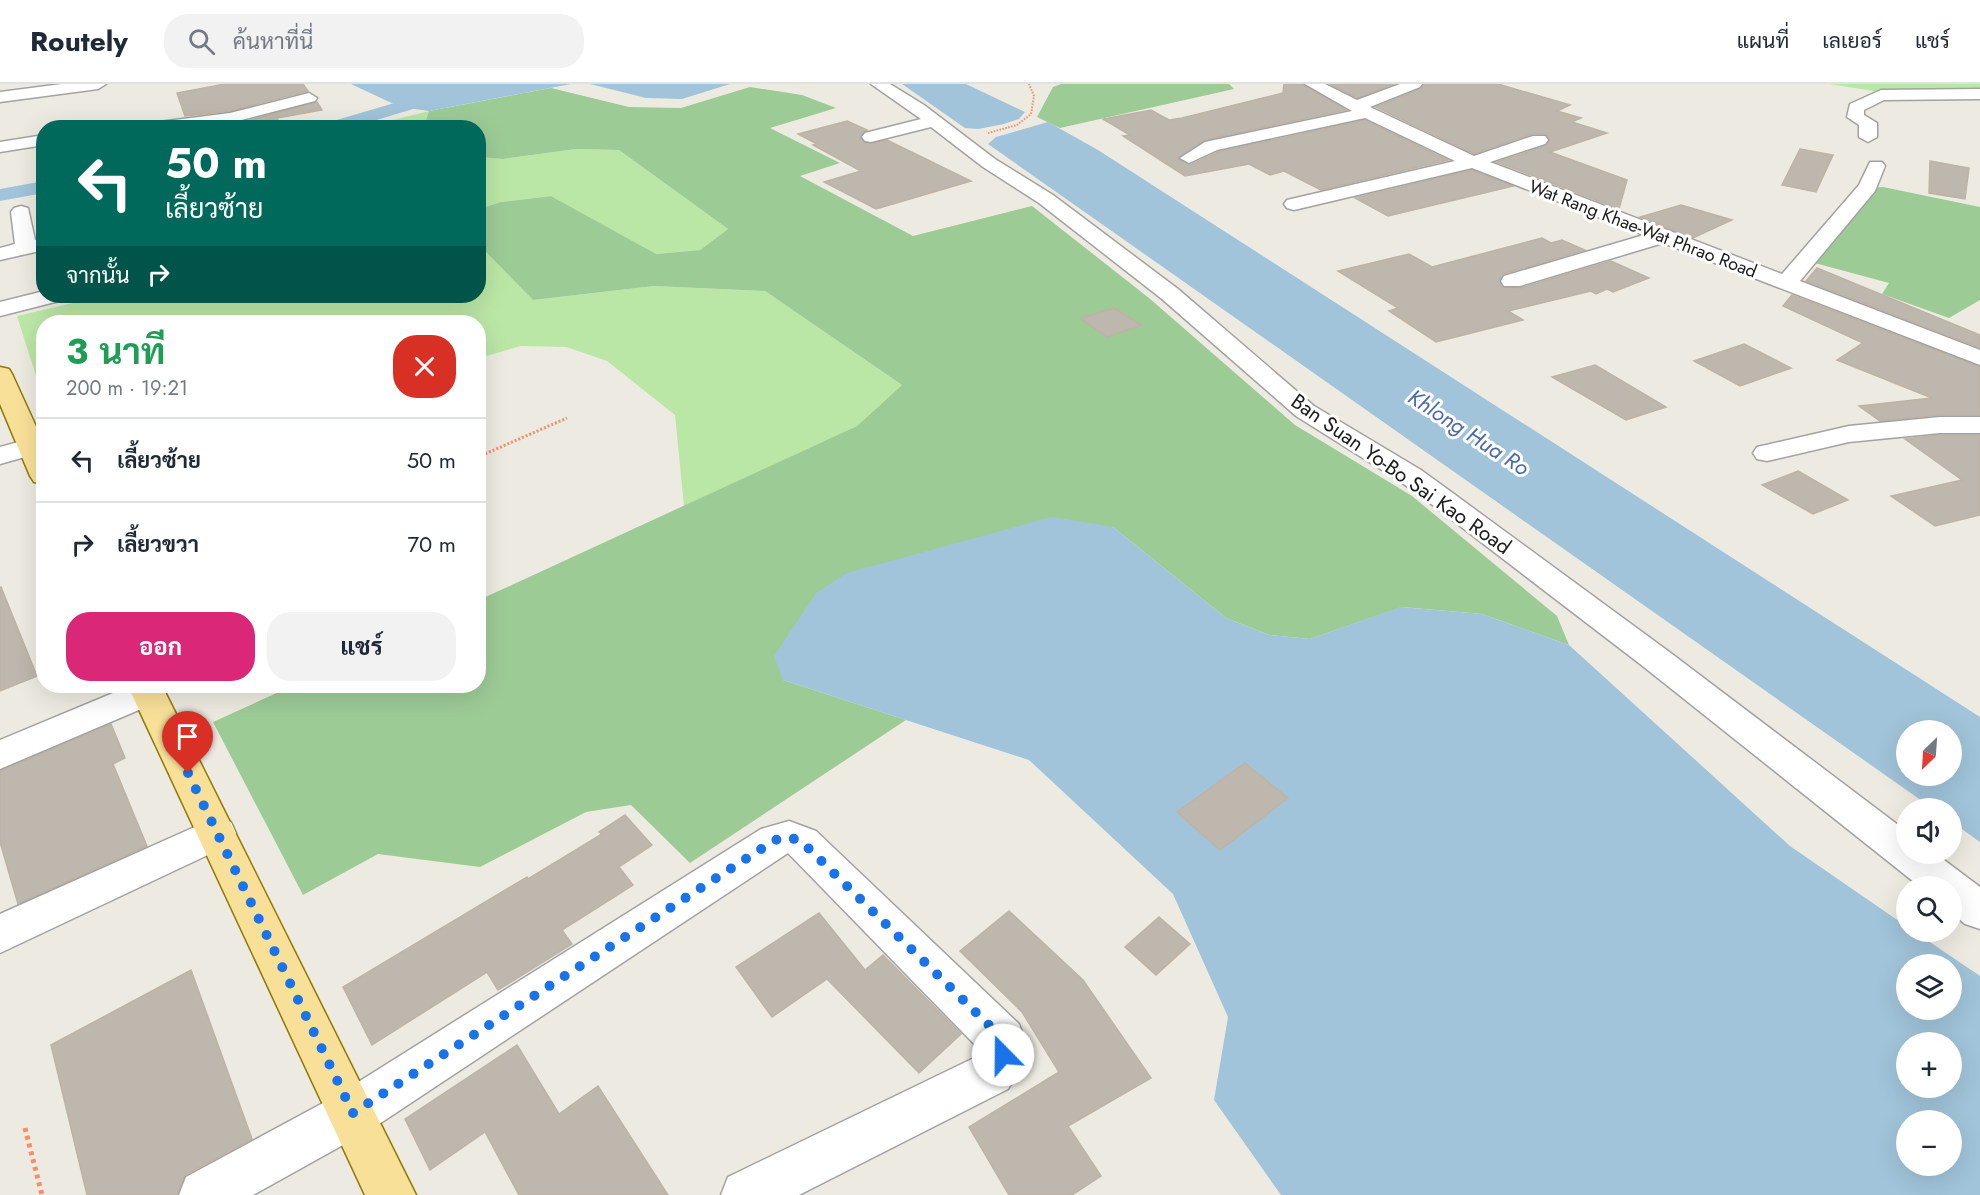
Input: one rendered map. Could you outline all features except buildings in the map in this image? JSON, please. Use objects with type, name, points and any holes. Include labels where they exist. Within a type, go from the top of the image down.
[{"type":"main road","points":[[0,375],[36,461]]},
{"type":"main road","points":[[148,693],[391,1195]]},
{"type":"street","points":[[0,97],[98,84]]},
{"type":"street","name":"Wat Rang Khae-Wat Phrao Road","points":[[1313,84],[1473,162],[1980,358]]},
{"type":"street","points":[[1189,158],[1211,146],[1363,109],[1414,84]]},
{"type":"street","name":"Ban Suan Yo-Bo Sai Kao Road","points":[[881,85],[958,138],[989,163],[1046,199],[1170,294],[1305,411],[1411,476],[1444,500],[1656,658],[1935,876]]},
{"type":"street","points":[[49,112],[50,100],[61,88]]},
{"type":"street","points":[[1868,137],[1868,123],[1855,117],[1856,108],[1881,95],[1980,94]]},
{"type":"street","points":[[214,120],[309,98]]},
{"type":"street","points":[[871,137],[934,121]]},
{"type":"street","points":[[1294,204],[1473,162],[1539,140]]},
{"type":"street","points":[[0,147],[36,141]]},
{"type":"street","points":[[1785,284],[1868,188],[1876,166]]},
{"type":"street","points":[[0,254],[35,246],[21,212]]},
{"type":"street","points":[[1512,281],[1663,236]]},
{"type":"street","points":[[0,309],[36,300]]},
{"type":"street","points":[[1767,453],[1849,434],[1940,425],[1980,424]]},
{"type":"street","points":[[0,456],[29,447]]},
{"type":"street","points":[[0,755],[137,693]]},
{"type":"street","points":[[0,934],[217,833]]},
{"type":"street","points":[[204,1195],[353,1113],[775,840],[789,837],[802,842],[1003,1039],[1003,1055],[992,1073],[746,1195]]},
{"type":"street","points":[[1962,896],[1980,910]]},
{"type":"path","points":[[958,138],[1023,123],[1030,117],[1034,103],[1029,84]]},
{"type":"path","points":[[486,453],[567,418]]},
{"type":"path","points":[[25,1128],[42,1195]]},
{"type":"green space","points":[[1061,84],[1229,84],[1234,89],[1060,128],[1037,117],[1053,87]]},
{"type":"green space","points":[[1829,84],[1980,84],[1980,91],[1886,93]]},
{"type":"green space","points":[[750,87],[802,95],[836,108],[770,128],[840,163],[800,176],[913,236],[1032,206],[1149,298],[1295,425],[1412,496],[1557,616],[1569,645],[1482,614],[1402,607],[1310,639],[1269,635],[1226,618],[1113,527],[783,680],[906,720],[690,863],[631,805],[586,812],[480,867],[378,854],[303,895],[213,722],[277,693],[486,693],[486,597],[857,426],[902,385],[765,291],[654,286],[533,300],[486,252],[486,207],[501,202],[551,196],[656,254],[700,250],[728,229],[619,150],[576,149],[503,159],[486,158],[486,120],[426,120],[429,111],[551,88],[629,107],[681,108]]},
{"type":"green space","points":[[429,111],[426,120],[393,120]]},
{"type":"green space","points":[[576,149],[619,150],[728,229],[700,250],[655,254],[551,196],[501,202],[486,207],[486,158],[503,159]]},
{"type":"green space","points":[[1883,187],[1980,207],[1980,300],[1949,318],[1882,294],[1889,283],[1811,262],[1869,188]]},
{"type":"green space","points":[[486,252],[533,300],[654,286],[765,291],[902,385],[857,426],[684,506],[675,415],[607,361],[566,347],[521,346],[486,356],[486,315],[36,315],[36,376],[17,316],[73,303],[486,303]]},
{"type":"water","points":[[351,84],[571,84],[429,111],[400,107]]},
{"type":"water","points":[[590,84],[730,84],[682,99],[646,98]]},
{"type":"water","points":[[902,84],[966,84],[1025,112],[1019,119],[1004,124],[978,129],[965,128]]},
{"type":"water","name":"Khlong Hua Ro","points":[[1048,122],[1098,150],[1980,717],[1980,842],[1962,829],[1962,798],[1918,798],[1901,786],[1962,786],[1962,720],[1896,720],[1896,783],[988,144],[996,137]]},
{"type":"water","points":[[1052,517],[1113,527],[1226,618],[1269,635],[1310,639],[1401,607],[1482,614],[1569,645],[1790,846],[1896,919],[1896,942],[1930,942],[1948,954],[1896,954],[1896,1020],[1962,1020],[1962,964],[1980,976],[1980,1195],[1281,1195],[1214,1100],[1228,1017],[1173,894],[1029,760],[783,680],[774,656],[816,593],[847,573]]},
{"type":"waterway","points":[[356,120],[477,84]]},
{"type":"waterway","points":[[2,195],[36,189]]},
{"type":"route","points":[[188,773],[353,1113],[775,840],[789,837],[802,842],[1003,1039],[1003,1055]]}]
